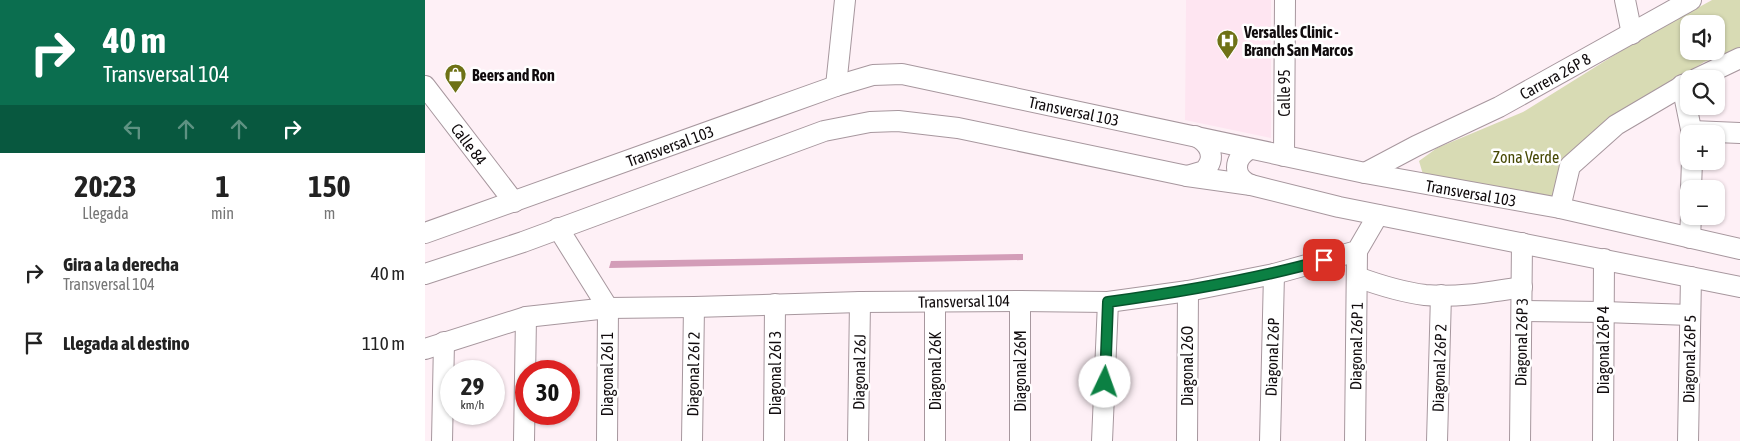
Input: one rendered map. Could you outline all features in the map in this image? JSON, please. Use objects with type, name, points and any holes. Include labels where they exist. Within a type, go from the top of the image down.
[{"type":"street","points":[[836,86],[845,0]]},
{"type":"street","name":"Calle 95","points":[[1284,156],[1285,0]]},
{"type":"street","points":[[1625,0],[1633,34]]},
{"type":"street","name":"Carrera 26P 8","points":[[1365,173],[1416,146],[1499,107],[1633,34],[1690,0]]},
{"type":"street","points":[[1714,70],[1740,58]]},
{"type":"street","name":"Transversal 103","points":[[425,233],[836,86],[873,75],[902,74],[1365,173],[1560,208],[1740,249]]},
{"type":"street","name":"Calle 84","points":[[425,86],[513,202]]},
{"type":"street","points":[[1560,208],[1570,166],[1616,125],[1680,87]]},
{"type":"street","points":[[425,274],[559,228],[824,131],[870,122],[898,121],[958,128],[1187,176],[1251,186],[1378,215],[1740,287]]},
{"type":"street","points":[[1725,133],[1740,133]]},
{"type":"street","points":[[1187,176],[1204,171],[1211,161],[1209,147],[1194,136]]},
{"type":"street","points":[[1416,146],[1413,154],[1413,170],[1422,184]]},
{"type":"street","points":[[1250,149],[1241,154],[1237,164],[1239,176],[1251,186]]},
{"type":"street","points":[[1357,251],[1378,215]]},
{"type":"street","points":[[1690,238],[1691,225]]},
{"type":"street","points":[[559,228],[607,308]]},
{"type":"street","name":"Diagonal 26P 3","points":[[1520,441],[1522,243]]},
{"type":"street","name":"Transversal 104","points":[[434,346],[526,317],[607,308],[860,302],[1108,302],[1188,291],[1275,274],[1357,251]]},
{"type":"street","name":"Diagonal 26P 1","points":[[1355,441],[1357,251]]},
{"type":"street","name":"Diagonal 26P 4","points":[[1603,441],[1604,260]]},
{"type":"street","name":"Diagonal 26P","points":[[1270,441],[1275,274]]},
{"type":"street","points":[[1357,277],[1398,291],[1426,295],[1465,295],[1522,287]]},
{"type":"street","name":"Diagonal 26P 5","points":[[1688,441],[1691,277]]},
{"type":"street","name":"Diagonal 26O","points":[[1187,441],[1188,291]]},
{"type":"street","name":"Diagonal 26P 2","points":[[1437,441],[1441,295]]},
{"type":"street","name":"Diagonal 26M","points":[[1020,301],[1020,441]]},
{"type":"street","name":"Diagonal 26J","points":[[858,441],[860,302]]},
{"type":"street","name":"Diagonal 26K","points":[[935,302],[935,441]]},
{"type":"street","points":[[1102,441],[1108,302]]},
{"type":"street","name":"Diagonal 26I 3","points":[[774,441],[775,304]]},
{"type":"street","name":"Diagonal 26I 2","points":[[692,441],[694,307]]},
{"type":"street","name":"Diagonal 26I 1","points":[[607,308],[607,441]]},
{"type":"street","points":[[1522,311],[1690,315]]},
{"type":"street","points":[[524,441],[526,317]]},
{"type":"street","points":[[434,346],[442,441]]},
{"type":"shaded area","name":"Versalles Clinic - Branch San Marcos","points":[[1186,0],[1271,0],[1271,138],[1185,120]]},
{"type":"shaded area","points":[[1023,254],[1023,260],[609,268],[611,261]]},
{"type":"green space","name":"Zona Verde","points":[[1712,0],[1740,0],[1740,49],[1725,54],[1725,15],[1685,15]]},
{"type":"green space","name":"Zona Verde","points":[[1680,18],[1680,60],[1710,60],[1692,70],[1680,70],[1680,78],[1613,123],[1568,165],[1558,206],[1425,181],[1419,161],[1437,148],[1523,112],[1629,46]]},
{"type":"place","name":"Versalles Clinic - Branch San Marcos","points":[[1228,60]]},
{"type":"place","name":"Beers and Ron","points":[[456,94]]},
{"type":"route","points":[[1105,382],[1108,302],[1188,291],[1275,274],[1324,260]]}]
